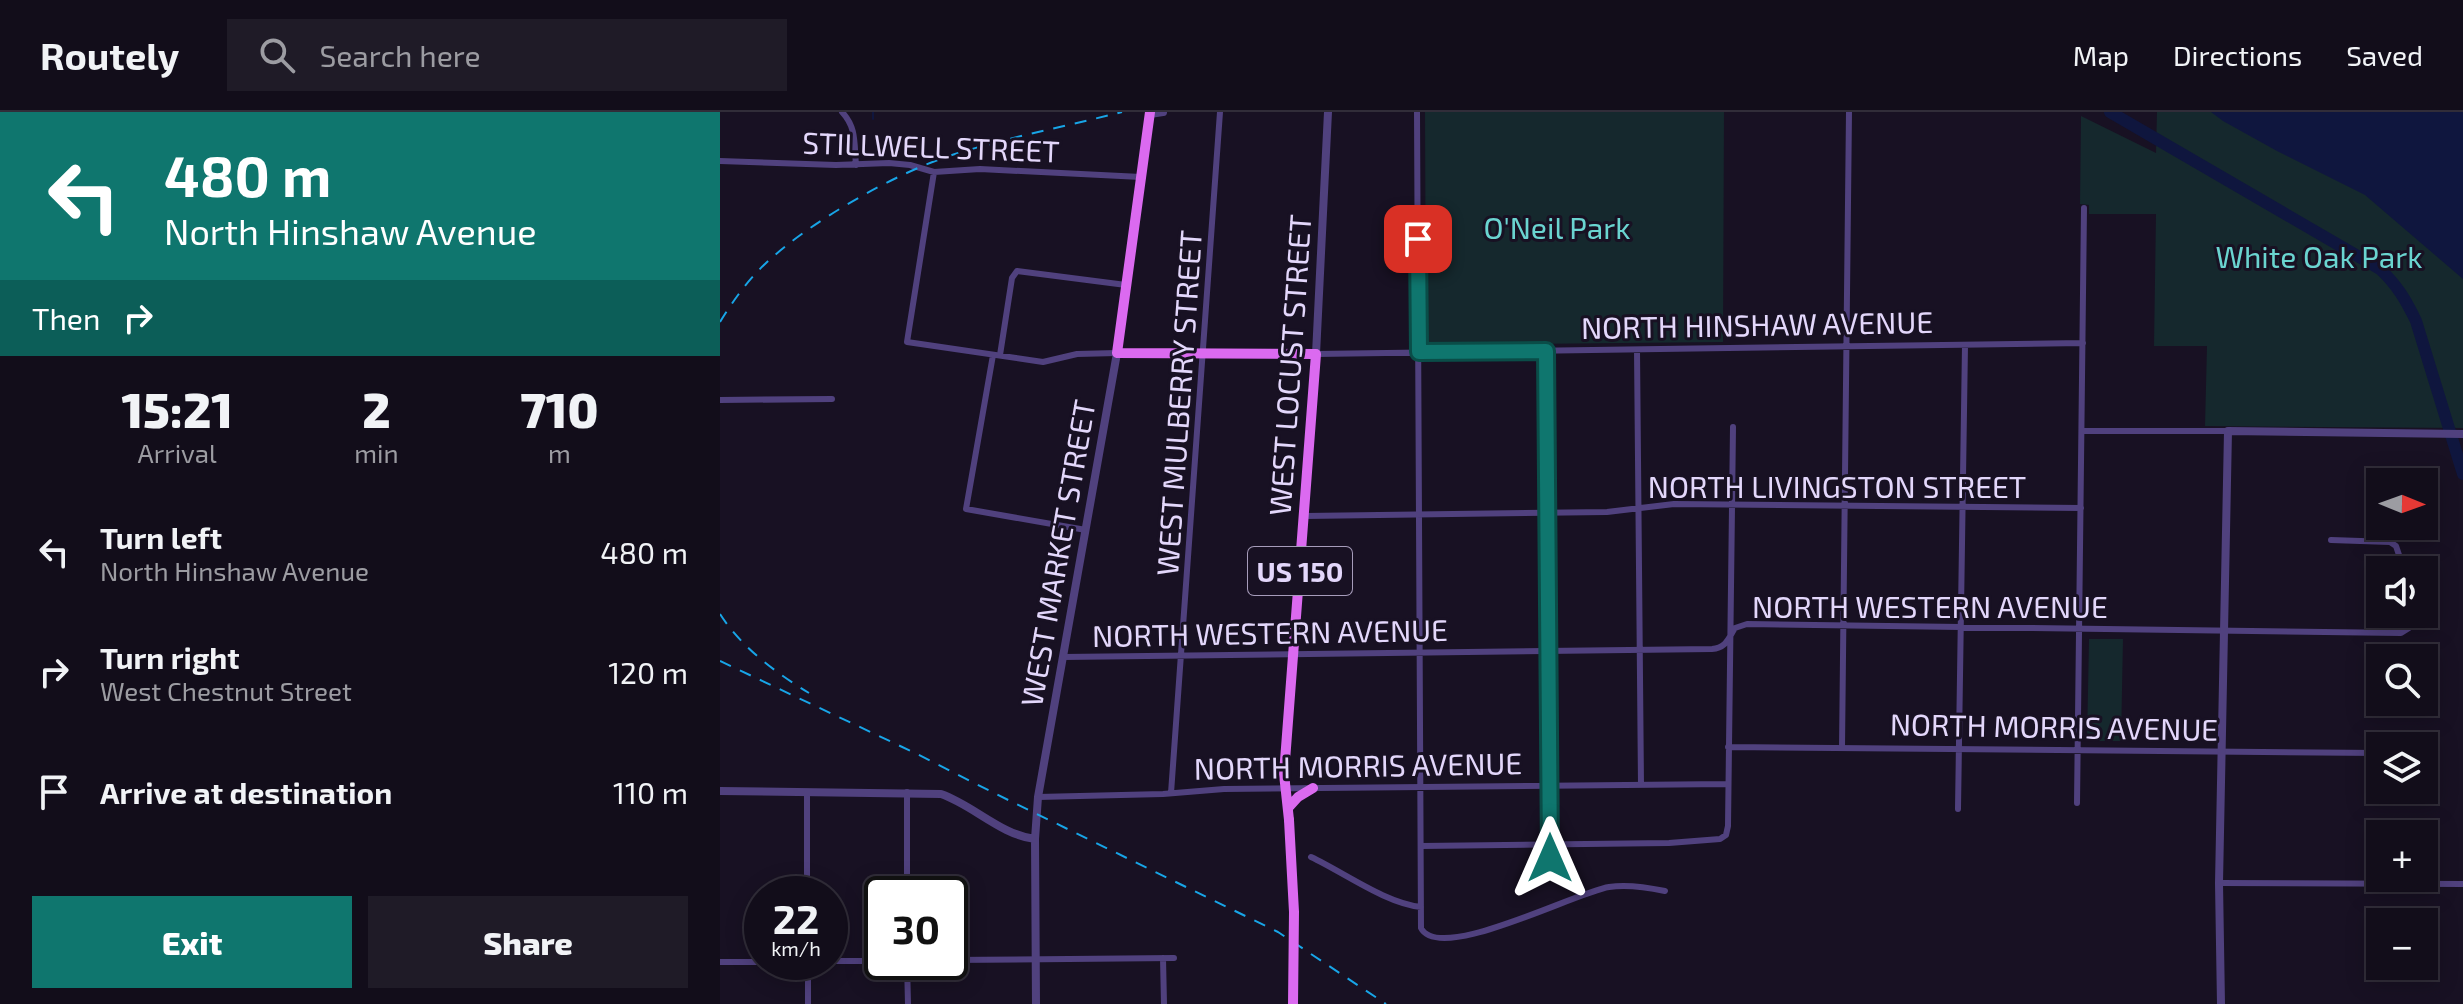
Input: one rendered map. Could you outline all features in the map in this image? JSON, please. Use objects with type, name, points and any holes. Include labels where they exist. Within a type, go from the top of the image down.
[{"type":"main road","name":"WEST MARKET STREET","points":[[1117,353],[1150,113]]},
{"type":"main road","name":"NORTH HINSHAW AVENUE","points":[[1117,353],[1316,354]]},
{"type":"main road","name":"WEST LOCUST STREET","points":[[1293,1004],[1294,912],[1284,774],[1316,354]]},
{"type":"main road","points":[[1288,808],[1313,788]]},
{"type":"street","points":[[842,112],[851,122],[856,165]]},
{"type":"street","points":[[1150,113],[1163,112]]},
{"type":"street","name":"WEST MULBERRY STREET","points":[[1171,793],[1220,112]]},
{"type":"street","name":"WEST LOCUST STREET","points":[[1316,354],[1328,112]]},
{"type":"street","points":[[1417,112],[1421,928],[1431,937],[1445,940],[1610,887],[1665,891]]},
{"type":"street","points":[[1842,748],[1849,112]]},
{"type":"street","name":"STILLWELL STREET","points":[[720,161],[902,164],[934,172],[980,169],[1141,177]]},
{"type":"street","name":"NORTH HINSHAW AVENUE","points":[[934,172],[907,342],[1043,362],[1077,354],[1117,353]]},
{"type":"street","points":[[2077,803],[2084,208]]},
{"type":"street","points":[[1086,530],[966,509],[1015,273],[1022,271],[1126,285]]},
{"type":"street","name":"NORTH HINSHAW AVENUE","points":[[1316,354],[2083,343]]},
{"type":"street","points":[[1958,809],[1965,345]]},
{"type":"street","points":[[1637,350],[1641,785]]},
{"type":"street","points":[[1541,878],[1549,865],[1550,844],[1546,351]]},
{"type":"street","name":"WEST MARKET STREET","points":[[1036,1004],[1035,839],[1038,797],[1117,353]]},
{"type":"street","points":[[720,400],[832,399]]},
{"type":"street","points":[[1421,846],[1669,843],[1720,839],[1726,834],[1733,427]]},
{"type":"street","points":[[2082,431],[2463,434]]},
{"type":"street","points":[[2221,1004],[2219,883],[2228,431]]},
{"type":"street","name":"NORTH LIVINGSTON STREET","points":[[1305,516],[1607,512],[1674,504],[2081,508]]},
{"type":"street","points":[[2331,540],[2390,542],[2396,546],[2399,556]]},
{"type":"street","name":"NORTH WESTERN AVENUE","points":[[1063,657],[1720,649],[1740,625],[2401,633],[2409,628]]},
{"type":"street","name":"NORTH MORRIS AVENUE","points":[[1728,747],[2366,753]]},
{"type":"street","name":"NORTH MORRIS AVENUE","points":[[1038,797],[1286,788],[1727,784]]},
{"type":"street","points":[[720,791],[931,792],[949,797],[1014,834],[1035,839]]},
{"type":"street","points":[[807,792],[807,876]]},
{"type":"street","points":[[907,792],[907,876]]},
{"type":"street","points":[[1311,857],[1373,890],[1407,905],[1421,907]]},
{"type":"street","points":[[2219,883],[2463,884]]},
{"type":"street","points":[[1163,958],[1164,1004]]},
{"type":"street","points":[[968,960],[1174,958]]},
{"type":"street","points":[[720,962],[744,962]]},
{"type":"street","points":[[808,980],[808,1004]]},
{"type":"street","points":[[907,980],[908,1004]]},
{"type":"green space","name":"O'Neil Park","points":[[1425,112],[1724,112],[1723,342],[1426,345]]},
{"type":"green space","name":"White Oak Park","points":[[2157,112],[2463,112],[2463,428],[2205,426],[2207,346],[2154,346],[2156,214],[2089,214],[2089,205],[2080,204],[2081,116],[2156,153]]},
{"type":"green space","points":[[2089,639],[2123,639],[2121,741],[2087,741]]},
{"type":"shaded area","points":[[2211,112],[2463,112],[2463,279],[2365,195],[2277,151]]},
{"type":"waterway","points":[[873,112],[873,119]]},
{"type":"waterway","points":[[2110,112],[2386,275],[2401,293],[2416,321],[2463,474]]},
{"type":"railway","points":[[720,322],[752,277],[783,248],[829,215],[881,186],[955,154],[1122,112]]},
{"type":"railway","points":[[720,614],[760,658],[809,693]]},
{"type":"railway","points":[[720,661],[915,753],[1278,932],[1386,1004]]},
{"type":"route","points":[[1418,239],[1419,352],[1546,351],[1550,858]]}]
